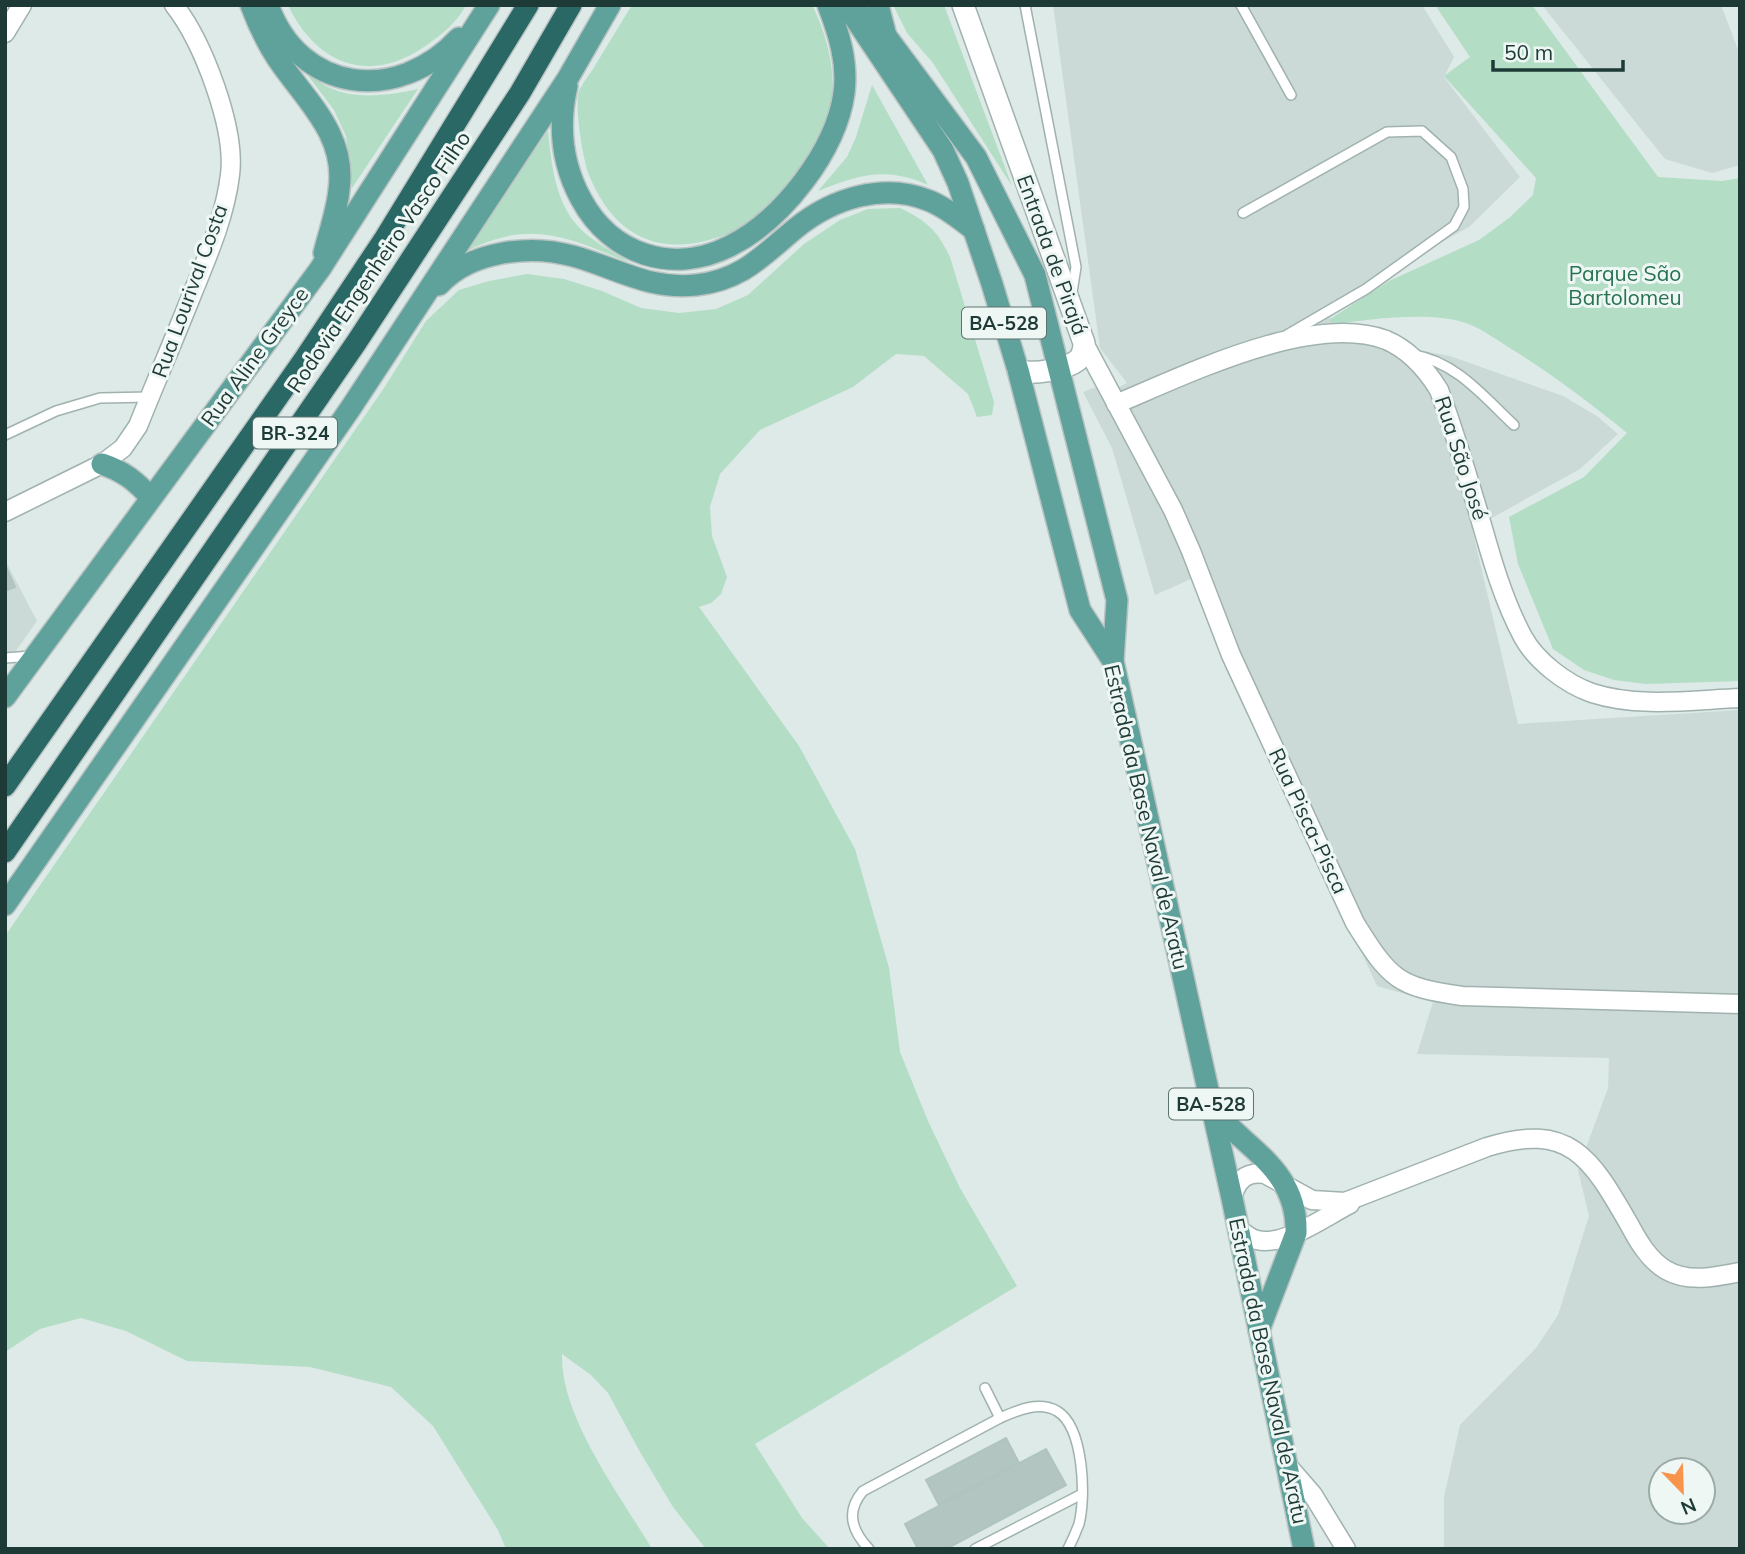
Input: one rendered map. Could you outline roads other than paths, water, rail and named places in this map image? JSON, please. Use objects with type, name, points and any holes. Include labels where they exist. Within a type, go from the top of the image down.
[{"type":"highway","name":"Rodovia Engenheiro Vasco Filho","points":[[5,786],[201,510],[310,350],[392,227],[528,5]]},
{"type":"highway","name":"Rodovia Engenheiro Vasco Filho","points":[[5,852],[356,343],[520,93],[571,5]]},
{"type":"main road","points":[[251,5],[267,41],[323,118],[334,142],[340,189],[320,269]]},
{"type":"main road","points":[[268,5],[279,32],[306,59],[322,71],[340,78],[364,82],[411,73],[430,63],[451,46],[489,5]]},
{"type":"main road","name":"Rua Aline Greyce","points":[[9,689],[320,269],[489,5]]},
{"type":"main road","points":[[5,905],[350,409],[568,78],[610,5]]},
{"type":"main road","points":[[568,78],[562,126],[565,156],[575,187],[598,224],[609,236],[637,253],[658,258],[707,255],[729,247],[751,234],[772,215],[809,174],[825,147],[838,119],[844,93],[845,66],[840,37],[828,5]]},
{"type":"main road","points":[[847,5],[886,36],[940,106],[982,169],[1035,275],[1059,367]]},
{"type":"main road","name":"Estrada da Base Naval de Aratu","points":[[847,5],[943,150],[974,230],[1018,370],[1080,610],[1113,661],[1232,1198],[1304,1549]]},
{"type":"main road","points":[[878,5],[886,36]]},
{"type":"main road","points":[[411,315],[444,279],[462,267],[481,258],[530,251],[571,255],[628,277],[657,284],[695,285],[714,282],[748,268],[814,215],[850,198],[870,194],[890,192],[929,201],[951,212],[974,230]]},
{"type":"main road","name":"Entrada de Pirajá","points":[[1059,367],[1117,600],[1113,661]]},
{"type":"main road","points":[[102,464],[133,479],[151,498]]},
{"type":"main road","points":[[1212,1108],[1230,1129],[1261,1153],[1283,1184],[1296,1218],[1296,1233],[1259,1332]]},
{"type":"street","points":[[5,33],[22,5]]},
{"type":"street","name":"Rua Lourival Costa","points":[[5,512],[102,464],[123,448],[138,426],[211,248],[230,174],[228,130],[202,55],[185,19],[174,5]]},
{"type":"street","name":"Entrada de Pirajá","points":[[963,5],[1084,343],[1084,350],[1075,362],[1059,367]]},
{"type":"street","name":"Rua São José","points":[[1116,404],[1262,347],[1301,337],[1338,333],[1364,334],[1387,341],[1412,355],[1440,390],[1493,562],[1523,638],[1539,659],[1564,678],[1590,692],[1618,699],[1662,702],[1740,698]]},
{"type":"street","name":"Rua Pisca-Pisca","points":[[1084,343],[1172,510],[1191,551],[1231,655],[1355,923],[1375,955],[1390,972],[1407,985],[1462,996],[1740,1004]]},
{"type":"street","points":[[1018,370],[1030,374],[1059,367]]},
{"type":"street","points":[[1232,1198],[1235,1186],[1248,1174],[1265,1174],[1312,1200],[1345,1202],[1487,1147],[1511,1140],[1537,1138],[1561,1142],[1577,1152],[1604,1181],[1638,1241],[1652,1259],[1667,1271],[1689,1277],[1714,1277],[1740,1272]]},
{"type":"street","points":[[1238,1228],[1257,1240],[1278,1239],[1296,1233],[1362,1197]]},
{"type":"street","points":[[1287,1465],[1313,1495],[1346,1549]]},
{"type":"lane","points":[[1025,5],[1076,267],[1070,304]]},
{"type":"lane","points":[[1241,5],[1291,95]]},
{"type":"lane","points":[[1243,213],[1387,132],[1422,131],[1451,157],[1463,189],[1464,207],[1454,226],[1366,289],[1303,327],[1262,347]]},
{"type":"lane","points":[[1412,355],[1429,358],[1455,371],[1514,425]]},
{"type":"lane","points":[[5,435],[56,411],[100,398],[150,397]]},
{"type":"lane","points":[[5,658],[36,656]]},
{"type":"lane","points":[[985,1388],[1000,1418]]},
{"type":"lane","points":[[869,1549],[862,1542],[852,1517],[853,1503],[863,1491],[1000,1418],[1023,1408],[1041,1407],[1056,1411],[1068,1420],[1081,1467],[1083,1494],[1079,1524],[1068,1549]]},
{"type":"lane","points":[[975,1549],[1083,1494]]},
{"type":"park label","name":"Parque São Bartolomeu","points":[[1625,286]]}]
